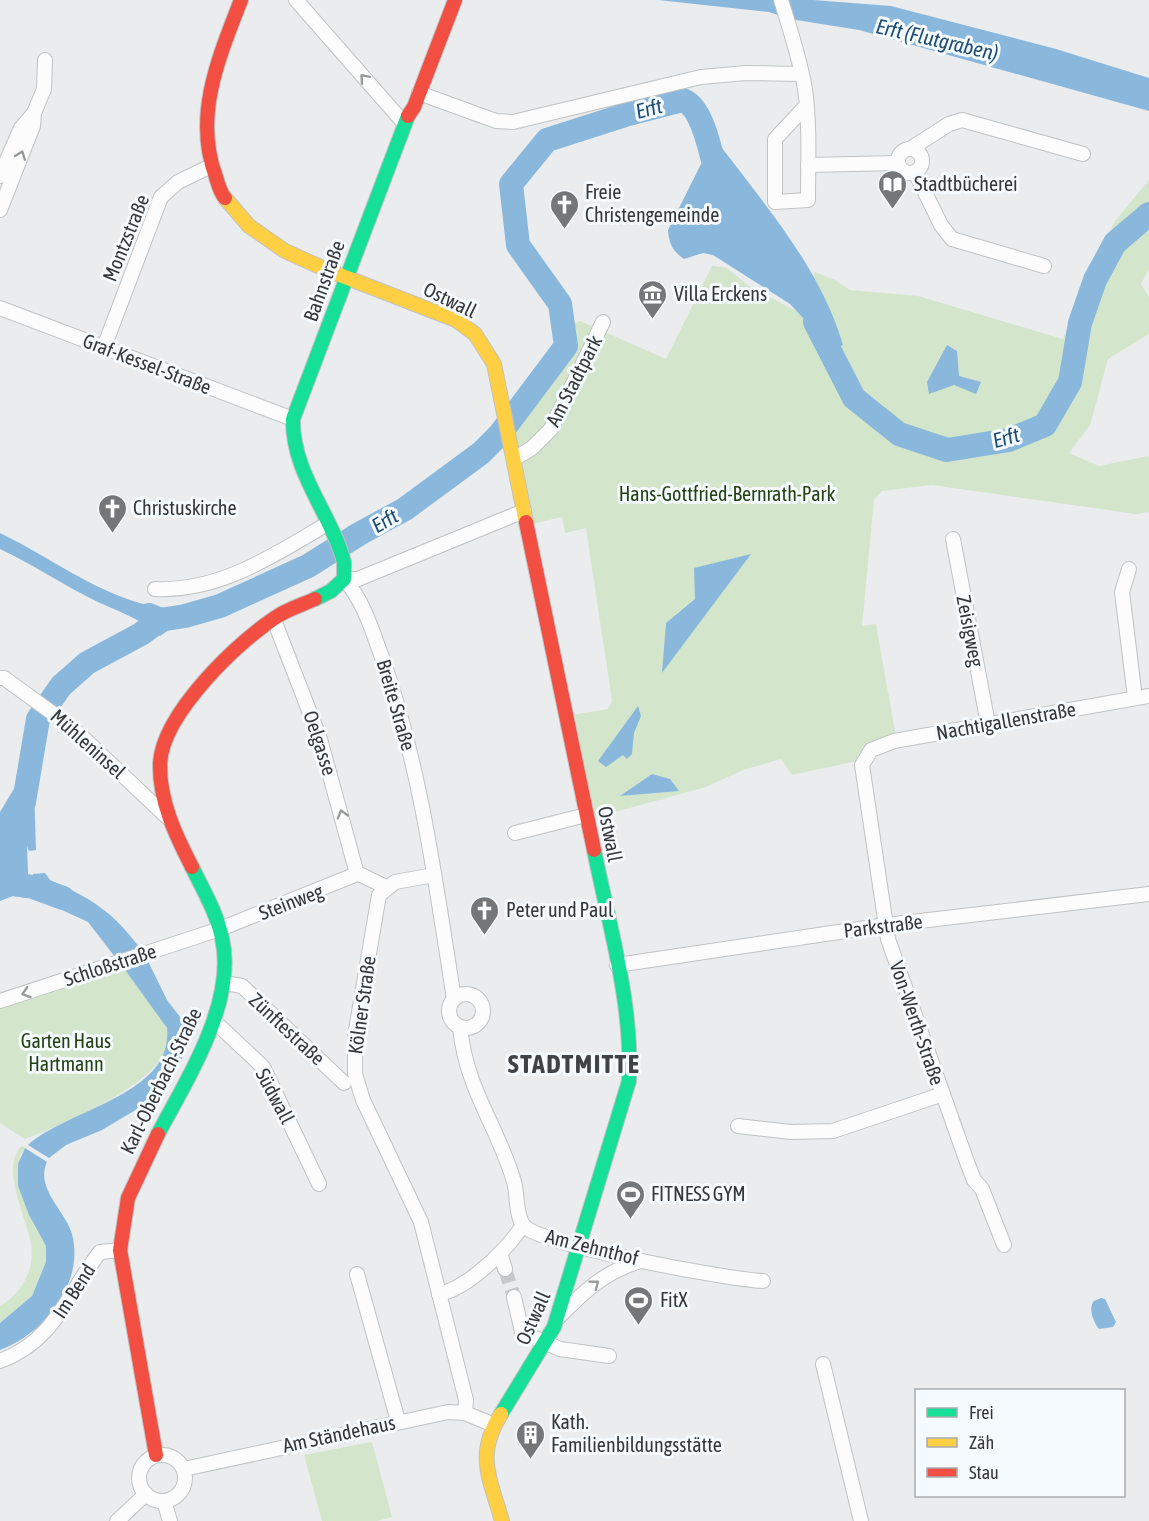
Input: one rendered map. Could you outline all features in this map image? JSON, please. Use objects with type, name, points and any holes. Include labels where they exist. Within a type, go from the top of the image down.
[{"type":"main road","points":[[241,0],[209,92],[206,131],[211,166],[226,202],[258,235],[289,254],[346,277]]},
{"type":"main road","name":"Bahnstraße","points":[[344,579],[343,561],[315,500],[295,442],[293,419],[403,122],[414,107],[456,0]]},
{"type":"main road","name":"Ostwall","points":[[346,277],[448,316],[469,328],[490,355],[503,403],[618,965],[630,1034],[630,1081],[556,1320],[545,1343],[494,1425],[486,1444],[487,1466],[502,1521]]},
{"type":"main road","name":"Karl-Oberbach-Straße","points":[[156,1455],[120,1250],[122,1218],[131,1186],[214,1022],[225,983],[226,960],[220,929],[169,819],[161,771],[162,749],[181,710],[197,691],[274,620],[329,591],[344,579]]},
{"type":"street","points":[[296,0],[403,122]]},
{"type":"street","points":[[781,0],[801,74],[806,106],[808,200],[775,202],[775,138],[806,106]]},
{"type":"street","points":[[0,210],[33,126],[34,113],[44,89],[45,60]]},
{"type":"street","points":[[419,93],[496,121],[513,122],[689,79],[735,73],[801,74]]},
{"type":"street","points":[[0,176],[21,128],[34,113]]},
{"type":"street","points":[[915,172],[903,171],[898,163],[900,154],[949,124],[962,120],[1083,154]]},
{"type":"street","points":[[910,149],[918,152],[921,159],[920,166],[915,172]]},
{"type":"street","points":[[808,165],[898,163]]},
{"type":"street","name":"Montzstraße","points":[[104,347],[161,197],[177,182],[211,166]]},
{"type":"street","points":[[915,172],[941,225],[952,239],[1044,266]]},
{"type":"street","name":"Graf-Kessel-Straße","points":[[0,308],[293,419]]},
{"type":"street","name":"Am Stadtpark","points":[[514,459],[532,448],[551,429],[603,322]]},
{"type":"street","name":"Karl-Oberbach-Straße","points":[[344,579],[358,579],[524,511]]},
{"type":"street","points":[[155,589],[193,587],[238,573],[329,528]]},
{"type":"street","name":"Zeisigweg","points":[[953,539],[988,724]]},
{"type":"street","points":[[1129,569],[1122,592],[1142,697]]},
{"type":"street","name":"Breite Straße","points":[[344,579],[355,591],[393,689],[414,771],[434,874]]},
{"type":"street","name":"Oelgasse","points":[[274,620],[320,740],[357,872]]},
{"type":"street","name":"Mühleninsel","points":[[0,678],[4,678],[55,713],[169,819]]},
{"type":"street","name":"Nachtigallenstraße","points":[[866,755],[878,746],[894,741],[1142,697]]},
{"type":"street","name":"Von-Werth-Straße","points":[[866,755],[861,775],[888,939],[970,1172],[982,1189],[1004,1245]]},
{"type":"street","points":[[515,833],[586,814]]},
{"type":"street","points":[[357,872],[386,887],[404,880],[434,874]]},
{"type":"street","name":"Steinweg","points":[[220,929],[352,879],[357,872]]},
{"type":"street","name":"Am Zehnthof","points":[[434,874],[454,999],[449,1007],[450,1017],[460,1028],[462,1049],[471,1079],[513,1178],[523,1225],[541,1235],[580,1246],[643,1260],[764,1281]]},
{"type":"street","name":"Kölner Straße","points":[[386,887],[379,895],[357,1021],[353,1066],[363,1100],[401,1191],[424,1230],[466,1400],[465,1413]]},
{"type":"street","name":"Parkstraße","points":[[618,965],[886,925],[1149,894]]},
{"type":"street","name":"Schloßstraße","points":[[0,1001],[220,929]]},
{"type":"street","name":"Zünftestraße","points":[[225,983],[242,987],[344,1083]]},
{"type":"street","points":[[454,999],[471,995],[482,1007],[479,1022],[471,1028],[460,1028]]},
{"type":"street","name":"Südwall","points":[[214,1022],[263,1067],[295,1124],[319,1184]]},
{"type":"street","points":[[738,1126],[777,1131],[833,1131],[942,1094]]},
{"type":"street","points":[[439,1294],[456,1291],[500,1253],[523,1225]]},
{"type":"street","name":"Im Bend","points":[[0,1361],[27,1347],[56,1320],[100,1252],[120,1250]]},
{"type":"street","points":[[500,1253],[505,1269]]},
{"type":"street","points":[[556,1320],[600,1280],[625,1266],[643,1260]]},
{"type":"street","points":[[357,1274],[398,1422]]},
{"type":"street","points":[[514,1297],[522,1332],[560,1349],[609,1356]]},
{"type":"street","points":[[823,1364],[861,1521]]},
{"type":"street","name":"Am Ständehaus","points":[[183,1469],[448,1412],[465,1413],[494,1425]]},
{"type":"street","points":[[156,1455],[171,1456],[183,1469],[185,1480],[183,1488],[178,1494],[164,1501],[146,1494],[139,1479],[140,1472],[149,1459],[156,1455]]},
{"type":"street","points":[[117,1521],[146,1494]]},
{"type":"street","points":[[164,1501],[170,1521]]},
{"type":"green space","name":"Hans-Gottfried-Bernrath-Park","points":[[1149,180],[1149,269],[1141,284],[1149,297],[1149,334],[1108,359],[1090,425],[1069,453],[1099,466],[1149,456],[1149,512],[1136,514],[932,485],[882,491],[874,500],[862,626],[876,624],[897,743],[866,759],[792,775],[781,759],[743,770],[706,787],[593,818],[571,715],[608,709],[612,701],[586,528],[565,533],[562,517],[532,524],[510,420],[566,347],[563,327],[580,321],[666,359],[712,266],[727,268],[749,286],[800,313],[815,272],[835,280],[850,290],[918,296],[1063,339],[1094,262],[1115,221]]},
{"type":"green space","name":"Garten Haus Hartmann","points":[[123,967],[166,1027],[168,1045],[158,1063],[116,1096],[64,1123],[25,1139],[0,1123],[0,1005],[55,991]]},
{"type":"green space","points":[[22,1146],[25,1148],[20,1155],[29,1215],[46,1246],[46,1262],[32,1296],[0,1323],[0,1306],[21,1286],[30,1269],[32,1259],[30,1239],[14,1178],[13,1165]]},
{"type":"green space","points":[[372,1442],[392,1517],[377,1521],[322,1521],[304,1455]]},
{"type":"water","name":"Erft (Flutgraben)","points":[[658,0],[813,0],[891,6],[1056,49],[1149,78],[1149,111],[859,30],[790,19],[769,12]]},
{"type":"water","points":[[722,148],[775,218],[807,266],[821,291],[843,345],[819,354],[804,319],[790,304],[713,255],[703,253],[684,259],[674,250],[670,243],[668,230],[704,158]]},
{"type":"water","points":[[947,345],[957,351],[959,376],[981,382],[976,394],[954,385],[929,394],[927,382]]},
{"type":"water","points":[[0,533],[109,592],[132,601],[177,608],[182,621],[160,636],[134,618],[86,596],[0,549]]},
{"type":"water","points":[[751,554],[662,673],[666,623],[695,599],[694,568]]},
{"type":"water","points":[[638,706],[641,716],[634,733],[632,754],[627,759],[623,755],[606,767],[598,761]]},
{"type":"water","points":[[652,774],[670,779],[679,791],[620,796]]},
{"type":"water","points":[[25,781],[34,788],[36,850],[29,851],[27,846],[29,898],[13,896],[0,901],[0,812],[18,782]]},
{"type":"water","points":[[45,873],[50,880],[78,893],[100,907],[120,924],[140,948],[115,957],[88,922],[34,897],[33,874]]},
{"type":"water","points":[[147,959],[167,1000],[184,1022],[187,1039],[181,1061],[161,1093],[149,1102],[102,1130],[66,1145],[49,1158],[28,1145],[45,1132],[115,1098],[136,1085],[154,1069],[165,1051],[167,1028],[123,967]]},
{"type":"water","points":[[25,1148],[47,1162],[44,1172],[48,1190],[72,1234],[74,1252],[72,1271],[67,1288],[46,1319],[32,1332],[0,1350],[0,1323],[32,1296],[46,1262],[46,1246],[29,1215],[18,1186],[18,1164]]},
{"type":"water","points":[[1101,1298],[1105,1299],[1116,1322],[1113,1327],[1099,1329],[1093,1319],[1092,1304]]},
{"type":"waterway","name":"Erft","points":[[149,615],[160,620],[220,606],[308,566],[405,509],[481,453],[500,434],[566,346],[560,304],[518,245],[511,184],[547,140],[625,115],[683,100],[691,105],[702,125],[719,186]]},
{"type":"waterway","name":"Erft","points":[[815,322],[854,398],[899,434],[947,450],[1009,440],[1045,425],[1070,382],[1080,323],[1095,280],[1115,243],[1149,214]]},
{"type":"waterway","name":"Erft","points":[[0,845],[24,802],[38,719],[61,686],[87,663],[141,634],[160,620]]},
{"type":"waterway","points":[[0,882],[33,887],[63,898]]},
{"type":"tunnel","points":[[505,1269],[514,1297]]},
{"type":"traffic: fast","points":[[315,599],[331,591],[344,579],[344,562],[338,544],[305,475],[294,439],[293,419],[408,116]]},
{"type":"traffic: fast","points":[[501,1414],[554,1327],[629,1081],[624,994],[594,850]]},
{"type":"traffic: fast","points":[[158,1134],[195,1065],[216,1014],[222,988],[225,963],[220,929],[192,867]]},
{"type":"traffic: slow","points":[[225,198],[249,226],[285,251],[327,270],[456,320],[475,334],[494,364],[526,522]]},
{"type":"traffic: slow","points":[[501,1414],[488,1442],[487,1467],[502,1521]]},
{"type":"traffic: jam","points":[[225,198],[218,185],[210,154],[207,132],[208,109],[217,65],[241,0]]},
{"type":"traffic: jam","points":[[408,116],[414,107],[455,0]]},
{"type":"traffic: jam","points":[[526,522],[594,850]]},
{"type":"traffic: jam","points":[[192,867],[174,829],[162,790],[160,763],[164,743],[174,722],[189,700],[225,659],[281,614],[315,599]]},
{"type":"traffic: jam","points":[[156,1455],[120,1250],[128,1198],[158,1134]]},
{"type":"place","name":"Stadtbücherei","points":[[893,210]]},
{"type":"place","name":"Freie Christengemeinde","points":[[564,230]]},
{"type":"place","name":"Villa Erckens","points":[[653,320]]},
{"type":"place","name":"Christuskirche","points":[[112,534]]},
{"type":"place","name":"Peter und Paul","points":[[485,936]]},
{"type":"place","name":"FITNESS GYM","points":[[630,1220]]},
{"type":"place","name":"FitX","points":[[639,1326]]},
{"type":"place","name":"Kath. Familienbildungsstätte","points":[[530,1460]]},
{"type":"district","name":"STADTMITTE","points":[[574,1064]]}]
